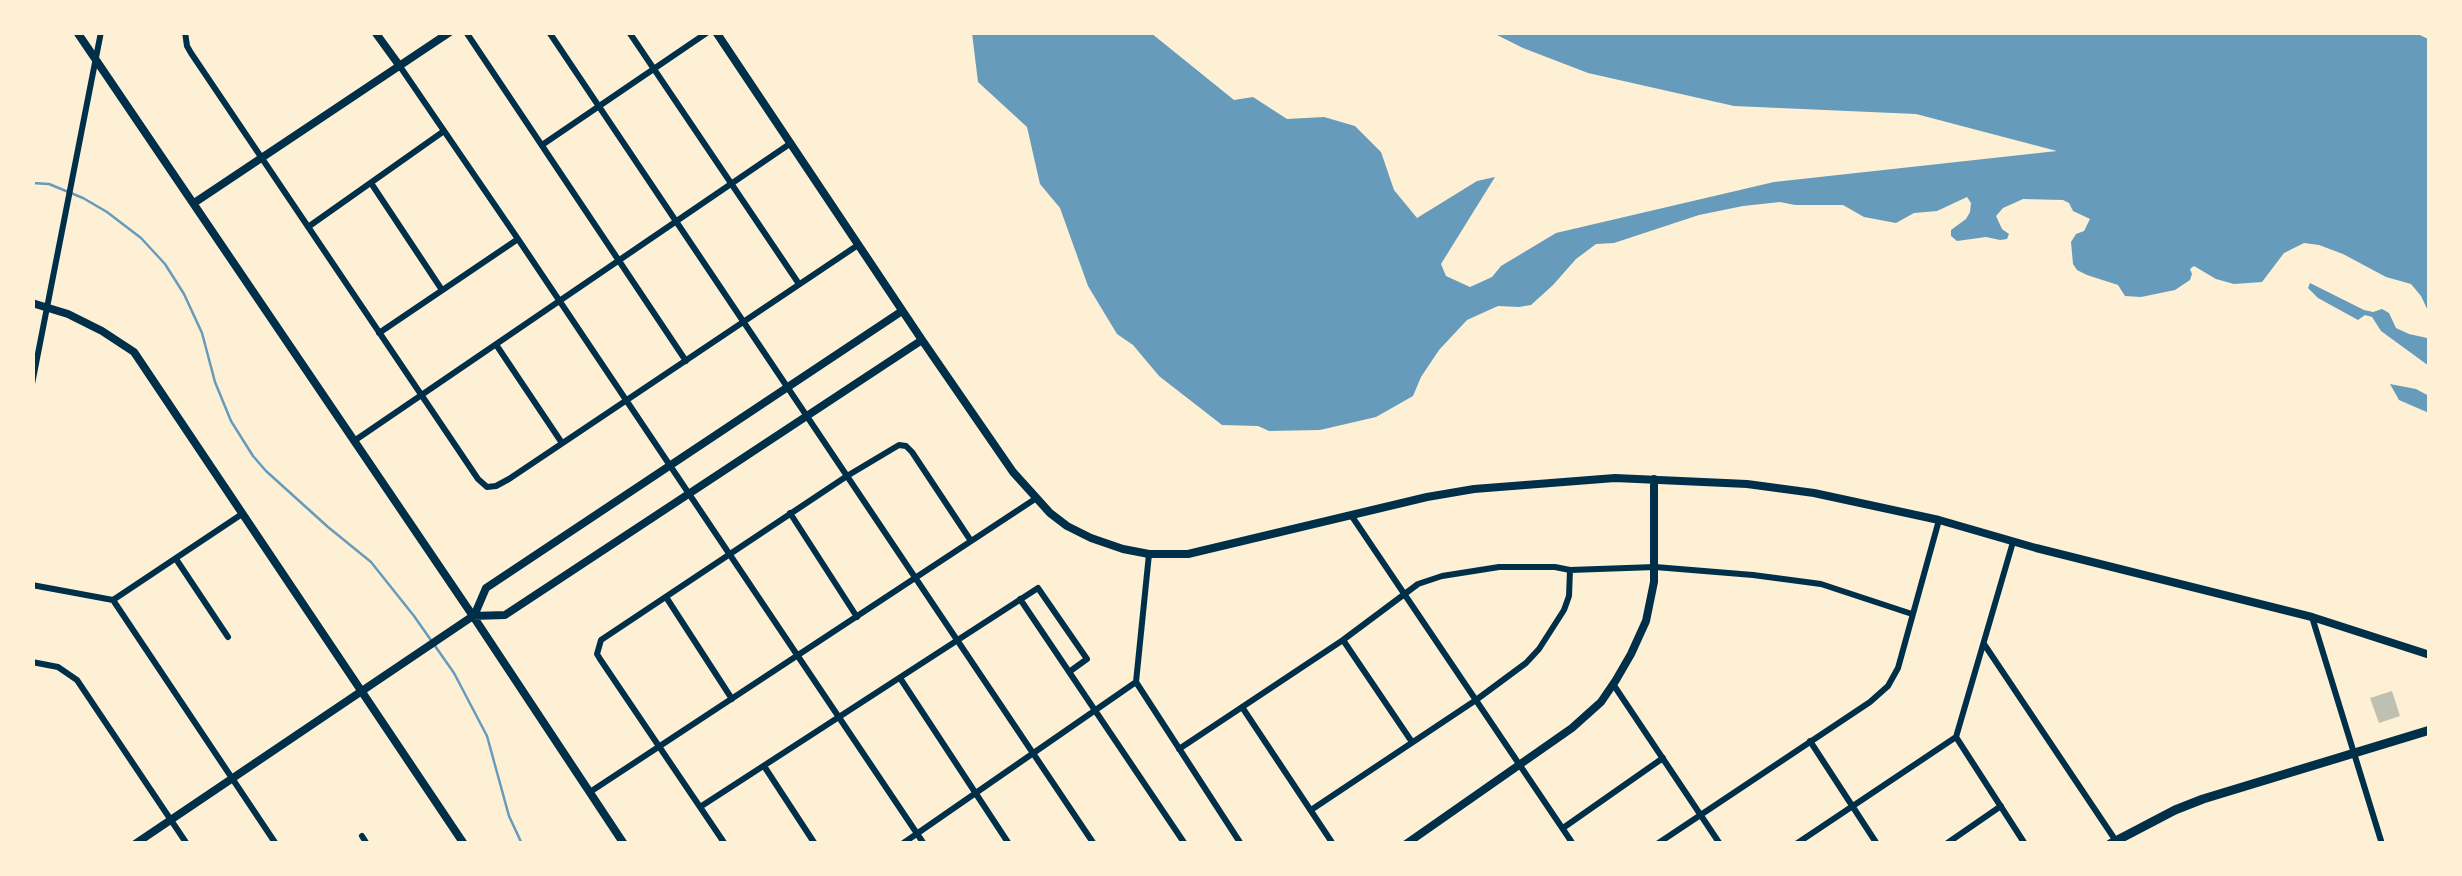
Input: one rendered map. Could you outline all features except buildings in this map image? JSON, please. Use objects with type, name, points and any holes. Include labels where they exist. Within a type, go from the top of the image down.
[{"type":"main road","points":[[2114,842],[2202,800],[2430,730]]},
{"type":"street","points":[[77,32],[624,844]]},
{"type":"street","points":[[32,384],[101,32]]},
{"type":"street","points":[[185,32],[191,53],[487,487],[496,486],[562,443],[858,245]]},
{"type":"street","points":[[375,32],[924,844]]},
{"type":"street","points":[[194,202],[450,32]]},
{"type":"street","points":[[466,32],[686,361]]},
{"type":"street","points":[[548,32],[1094,844]]},
{"type":"street","points":[[629,32],[799,284]]},
{"type":"street","points":[[542,145],[708,32]]},
{"type":"street","points":[[716,32],[1013,472],[1067,526],[1090,538],[1149,554],[1188,554],[1426,497],[1474,490],[1600,479],[1747,484],[1814,493],[1939,520],[2312,618],[2430,654]]},
{"type":"street","points":[[308,227],[444,131]]},
{"type":"street","points":[[354,441],[790,143]]},
{"type":"street","points":[[370,183],[442,290]]},
{"type":"street","points":[[379,333],[518,240]]},
{"type":"street","points":[[32,303],[48,306],[134,352],[464,844]]},
{"type":"street","points":[[474,616],[486,588],[902,311]]},
{"type":"street","points":[[136,844],[474,616],[504,614],[922,340]]},
{"type":"street","points":[[497,346],[562,443]]},
{"type":"street","points":[[724,844],[596,654],[601,640],[893,447],[906,446],[971,541]]},
{"type":"street","points":[[1406,844],[1572,728],[1601,702],[1632,654],[1646,621],[1656,567],[1654,479]]},
{"type":"street","points":[[590,792],[1035,498]]},
{"type":"street","points":[[32,585],[113,600],[242,514]]},
{"type":"street","points":[[790,514],[857,617]]},
{"type":"street","points":[[1351,515],[1573,844]]},
{"type":"street","points":[[1657,844],[1870,702],[1888,686],[1898,668],[1939,520]]},
{"type":"street","points":[[1796,844],[1956,737],[2013,542]]},
{"type":"street","points":[[1149,554],[1136,682],[1241,844]]},
{"type":"street","points":[[176,559],[228,637]]},
{"type":"street","points":[[1179,749],[1343,640],[1404,593],[1442,576],[1498,567],[1656,567],[1820,584],[1912,614]]},
{"type":"street","points":[[1311,810],[1512,676],[1540,649],[1564,610],[1570,570]]},
{"type":"street","points":[[700,807],[1038,588],[1087,660],[1068,672]]},
{"type":"street","points":[[666,597],[732,698]]},
{"type":"street","points":[[1020,599],[1185,844]]},
{"type":"street","points":[[113,600],[276,844]]},
{"type":"street","points":[[2312,618],[2382,844]]},
{"type":"street","points":[[1343,640],[1412,742]]},
{"type":"street","points":[[1983,643],[2114,842]]},
{"type":"street","points":[[32,662],[58,667],[77,680],[187,844]]},
{"type":"street","points":[[900,678],[1010,844]]},
{"type":"street","points":[[902,844],[1136,682]]},
{"type":"street","points":[[1613,684],[1720,844]]},
{"type":"street","points":[[1242,707],[1334,844]]},
{"type":"street","points":[[1956,737],[2025,844]]},
{"type":"street","points":[[1810,742],[1877,844]]},
{"type":"street","points":[[1562,828],[1663,758]]},
{"type":"street","points":[[764,766],[815,844]]},
{"type":"street","points":[[1946,844],[2001,806]]},
{"type":"water","points":[[972,33],[1151,33],[1234,100],[1253,97],[1287,119],[1324,117],[1355,126],[1381,152],[1394,190],[1417,218],[1477,181],[1495,177],[1441,264],[1446,276],[1470,287],[1492,277],[1501,266],[1556,233],[1774,182],[2057,151],[1916,114],[1734,106],[1588,73],[1493,33],[2416,33],[2430,40],[2429,313],[2411,284],[2386,277],[2343,254],[2304,243],[2284,253],[2262,282],[2234,284],[2194,266],[2190,269],[2190,280],[2175,290],[2125,296],[2118,285],[2087,275],[2073,264],[2071,242],[2084,231],[2090,219],[2073,211],[2063,200],[2023,199],[2003,208],[1996,216],[2009,234],[2007,239],[1957,241],[1951,230],[1970,212],[1967,197],[1937,211],[1914,213],[1896,223],[1864,217],[1843,205],[1780,202],[1699,215],[1614,243],[1596,244],[1531,305],[1498,306],[1467,320],[1439,350],[1413,396],[1376,417],[1320,430],[1269,431],[1258,426],[1222,425],[1159,376],[1133,345],[1117,334],[1088,286],[1060,208],[1040,184],[1027,127],[978,82]]},
{"type":"water","points":[[2310,283],[2364,310],[2382,309],[2389,313],[2396,328],[2409,334],[2427,338],[2429,327],[2429,366],[2381,331],[2372,317],[2365,315],[2358,320],[2318,298],[2308,288]]},
{"type":"water","points":[[2390,384],[2429,396],[2429,413],[2399,400]]},
{"type":"waterway","points":[[32,183],[49,184],[107,212],[141,238],[165,264],[202,333],[231,421],[253,456],[371,562],[454,673],[487,736],[509,816],[522,844]]}]
